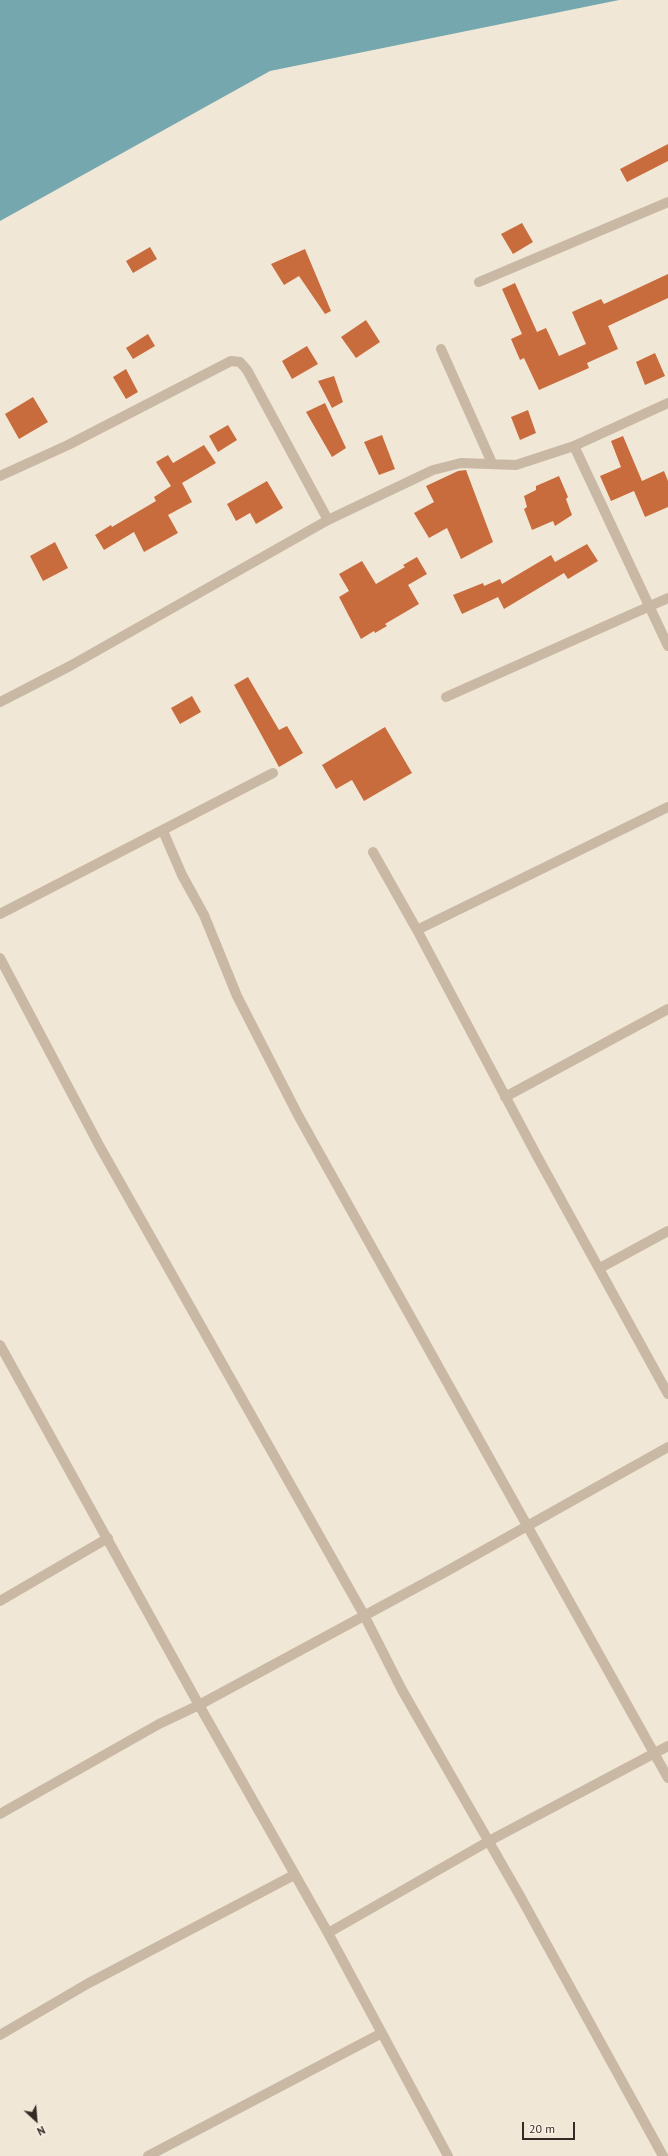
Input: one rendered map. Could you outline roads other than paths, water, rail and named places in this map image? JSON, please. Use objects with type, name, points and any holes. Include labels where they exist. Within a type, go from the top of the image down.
[{"type":"street","points":[[478,282],[668,202]]},
{"type":"street","points":[[441,349],[492,463]]},
{"type":"street","points":[[0,476],[68,445],[231,361],[240,362],[247,370],[328,520]]},
{"type":"street","points":[[0,702],[70,666],[328,520],[433,470],[461,463],[516,465],[574,446],[668,403]]},
{"type":"street","points":[[574,446],[668,646]]},
{"type":"street","points":[[446,697],[668,598]]},
{"type":"street","points":[[0,914],[273,773]]},
{"type":"street","points":[[417,930],[668,807]]},
{"type":"street","points":[[163,831],[182,875],[204,915],[237,996],[298,1116],[668,1778]]},
{"type":"street","points":[[373,852],[417,930],[505,1097],[668,1394]]},
{"type":"street","points":[[0,958],[100,1147],[364,1615],[402,1690],[489,1841],[663,2156]]},
{"type":"street","points":[[505,1097],[668,1009]]},
{"type":"street","points":[[600,1268],[668,1231]]},
{"type":"street","points":[[0,1345],[199,1705],[328,1933],[448,2156]]},
{"type":"street","points":[[0,1814],[159,1724],[199,1705],[528,1526],[668,1447]]},
{"type":"street","points":[[0,1601],[108,1538]]},
{"type":"street","points":[[328,1933],[489,1841],[668,1746]]},
{"type":"street","points":[[0,2034],[87,1984],[294,1874]]},
{"type":"street","points":[[148,2156],[382,2033]]},
{"type":"water","points":[[0,0],[619,0],[270,71],[0,221]]}]
